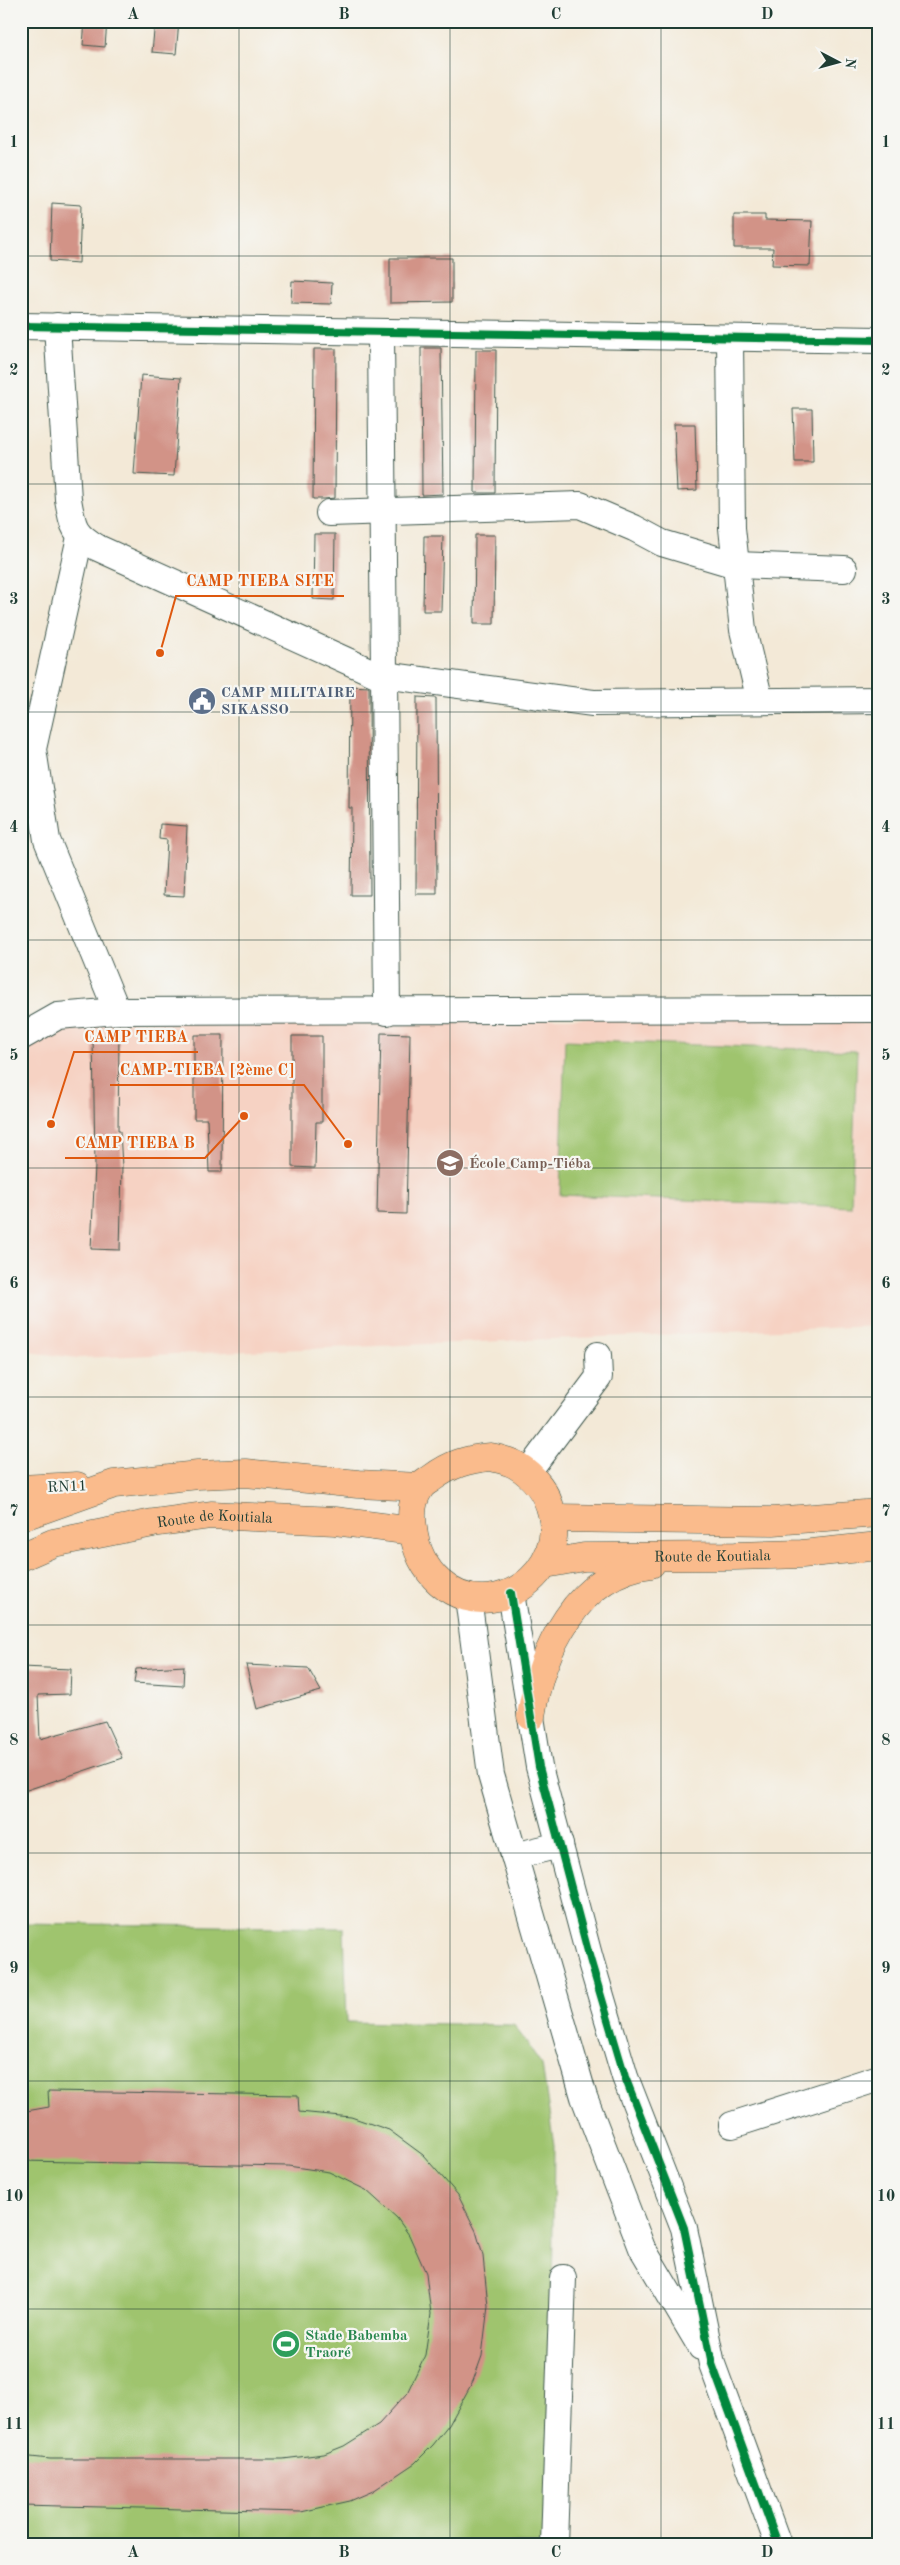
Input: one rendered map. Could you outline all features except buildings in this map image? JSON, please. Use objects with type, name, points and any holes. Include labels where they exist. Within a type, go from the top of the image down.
[{"type":"main road","points":[[491,1457],[514,1464],[527,1473],[534,1478],[548,1497],[554,1518],[553,1544],[545,1564],[530,1582],[511,1593],[490,1599],[468,1597],[447,1589],[430,1574],[418,1555],[411,1512],[420,1487],[445,1468],[467,1459],[491,1457]]},
{"type":"main road","name":"RN11","points":[[21,1489],[114,1484],[198,1475],[246,1473],[358,1484],[420,1487]]},
{"type":"main road","name":"RN11","points":[[21,1517],[114,1484]]},
{"type":"main road","points":[[554,1518],[773,1521],[879,1513]]},
{"type":"main road","name":"Route de Koutiala","points":[[21,1557],[53,1543],[154,1523],[211,1515],[335,1521],[413,1531]]},
{"type":"main road","name":"Route de Koutiala","points":[[545,1564],[584,1557],[802,1554],[879,1546]]},
{"type":"main road","points":[[531,1716],[535,1688],[549,1648],[569,1614],[600,1585],[643,1565],[734,1556]]},
{"type":"street","points":[[21,326],[381,334],[879,340]]},
{"type":"street","points":[[57,326],[68,499],[72,521],[80,537],[116,556],[376,674],[593,704],[870,700],[879,681]]},
{"type":"street","points":[[381,334],[386,1012]]},
{"type":"street","points":[[730,339],[732,528],[743,630],[760,701]]},
{"type":"street","points":[[329,513],[580,505],[634,528],[662,543],[736,565],[844,568]]},
{"type":"street","points":[[80,537],[33,749],[47,840],[117,1011]]},
{"type":"street","points":[[21,1037],[58,1016],[117,1011],[386,1012],[879,1009]]},
{"type":"street","points":[[527,1473],[599,1377],[598,1355]]},
{"type":"street","points":[[511,1593],[539,1767],[560,1845],[626,2077],[684,2228],[712,2364],[778,2544]]},
{"type":"street","points":[[468,1597],[491,1775],[584,2097],[642,2248],[712,2364]]},
{"type":"street","points":[[514,1856],[560,1845]]},
{"type":"street","points":[[732,2125],[879,2078]]},
{"type":"street","points":[[554,2544],[563,2278]]},
{"type":"shaded area","name":"École Camp-Tiéba","points":[[879,1015],[878,1326],[78,1358],[21,1351],[21,1023]]},
{"type":"green space","points":[[565,1040],[857,1051],[851,1207],[560,1195]]},
{"type":"green space","name":"Stade Babemba Traoré","points":[[21,1923],[344,1928],[347,2022],[514,2025],[542,2065],[554,2146],[549,2541],[538,2544],[21,2544]]},
{"type":"cycle path","points":[[21,326],[879,340]]},
{"type":"cycle path","points":[[511,1593],[539,1767],[590,1959],[625,2077],[684,2228],[712,2364],[778,2544]]},
{"type":"place","name":"CAMP TIEBA SITE","points":[[160,653]]},
{"type":"place","name":"CAMP MILITAIRE SIKASSO","points":[[202,701]]},
{"type":"place","name":"CAMP TIEBA B","points":[[244,1116]]},
{"type":"place","name":"CAMP TIEBA","points":[[51,1124]]},
{"type":"place","name":"CAMP-TIEBA [2ème C]","points":[[348,1144]]},
{"type":"place","name":"École Camp-Tiéba","points":[[450,1163]]},
{"type":"place","name":"Stade Babemba Traoré","points":[[286,2344]]}]
